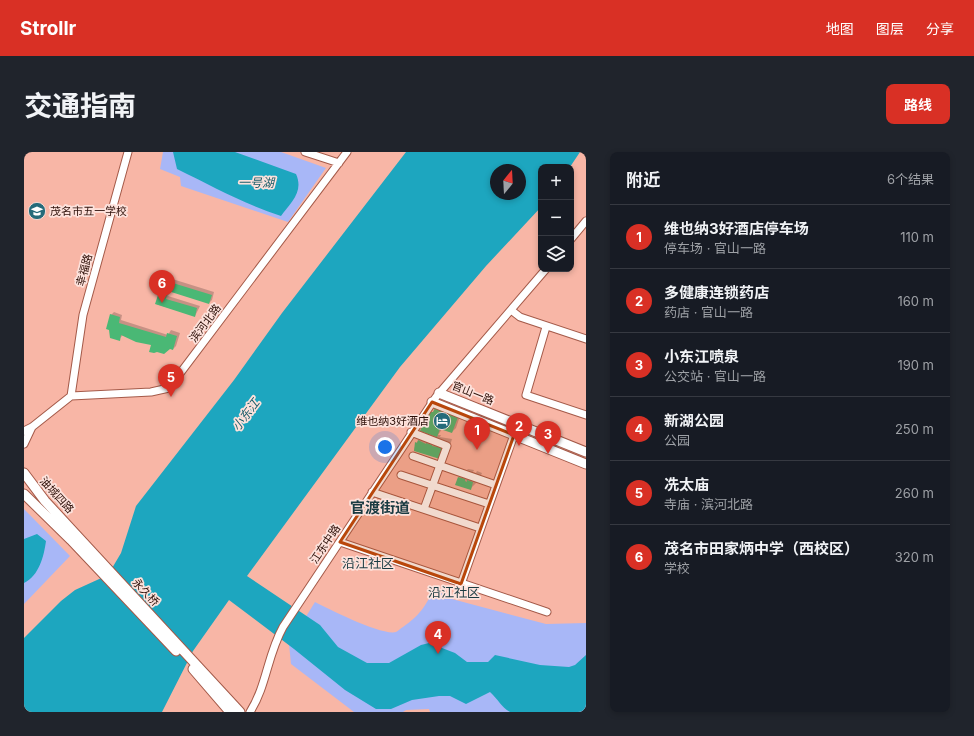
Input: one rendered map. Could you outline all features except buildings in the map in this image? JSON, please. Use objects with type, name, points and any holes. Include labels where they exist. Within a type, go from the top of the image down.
[{"type":"main road","name":"官山一路","points":[[439,393],[586,452]]},
{"type":"main road","points":[[432,402],[586,464]]},
{"type":"main road","points":[[470,417],[474,407]]},
{"type":"main road","name":"油城四路","points":[[24,473],[73,536]]},
{"type":"main road","name":"油城四路","points":[[24,494],[73,536]]},
{"type":"main road","name":"永久桥","points":[[73,536],[198,671]]},
{"type":"main road","points":[[198,671],[230,712]]},
{"type":"main road","points":[[198,671],[240,712]]},
{"type":"street","name":"幸福路","points":[[71,396],[83,315],[128,152]]},
{"type":"street","points":[[305,152],[339,163]]},
{"type":"street","name":"滨河北路","points":[[71,396],[151,392],[169,388],[347,152]]},
{"type":"street","points":[[574,236],[586,221]]},
{"type":"street","name":"江东中路","points":[[250,712],[259,697],[274,644],[411,432],[439,393],[544,272]]},
{"type":"street","points":[[512,310],[520,317],[546,327],[586,339]]},
{"type":"street","points":[[546,327],[526,395],[586,415]]},
{"type":"street","points":[[24,431],[32,427],[71,396]]},
{"type":"street","points":[[24,444],[32,427]]},
{"type":"street","points":[[411,432],[447,446],[424,509]]},
{"type":"street","points":[[461,584],[514,435]]},
{"type":"street","points":[[413,456],[496,485]]},
{"type":"street","points":[[401,475],[489,504]]},
{"type":"street","points":[[372,492],[480,528]]},
{"type":"street","points":[[340,542],[547,612]]},
{"type":"highlighted area","points":[[432,402],[514,435],[461,584],[340,542]]},
{"type":"shaded area","name":"一号湖","points":[[163,152],[281,152],[326,168],[288,222],[181,186],[180,177],[160,169]]},
{"type":"shaded area","points":[[24,509],[70,556],[24,604]]},
{"type":"shaded area","points":[[434,589],[452,599],[546,624],[586,623],[586,712],[430,712],[429,709],[406,710],[403,712],[354,712],[291,664],[289,644],[315,602],[343,616],[368,626],[379,630],[396,632],[409,623],[418,614],[425,606]]},
{"type":"water","name":"一号湖","points":[[173,152],[235,152],[296,174],[298,180],[297,192],[281,216],[241,200],[177,169]]},
{"type":"water","name":"小东江","points":[[406,152],[580,152],[572,164],[538,164],[538,210],[486,266],[400,367],[247,576],[320,625],[338,647],[367,663],[389,663],[421,645],[429,643],[455,653],[467,662],[488,662],[495,655],[540,665],[569,667],[575,665],[586,655],[586,712],[510,712],[504,708],[490,692],[466,704],[450,696],[439,696],[412,700],[391,709],[376,709],[345,690],[229,600],[193,651],[162,712],[24,712],[24,638],[61,601],[75,590],[108,575],[121,553],[136,506],[234,380],[282,313]]},
{"type":"water","points":[[37,534],[46,541],[44,553],[37,571],[24,583],[24,539]]},
{"type":"place","name":"茂名市五一学校","points":[[37,211]]},
{"type":"place","name":"茂名市田家炳中学（西校区）","points":[[162,303]]},
{"type":"place","name":"冼太庙","points":[[171,397]]},
{"type":"place","name":"维也纳3好酒店","points":[[442,421]]},
{"type":"place","name":"多健康连锁药店","points":[[519,446]]},
{"type":"place","name":"维也纳3好酒店停车场","points":[[477,450]]},
{"type":"place","name":"小东江喷泉","points":[[548,454]]},
{"type":"place","name":"新湖公园","points":[[438,654]]},
{"type":"district","name":"官渡街道","points":[[380,508]]},
{"type":"district","name":"沿江社区","points":[[368,563]]},
{"type":"district","name":"沿江社区","points":[[454,592]]}]
